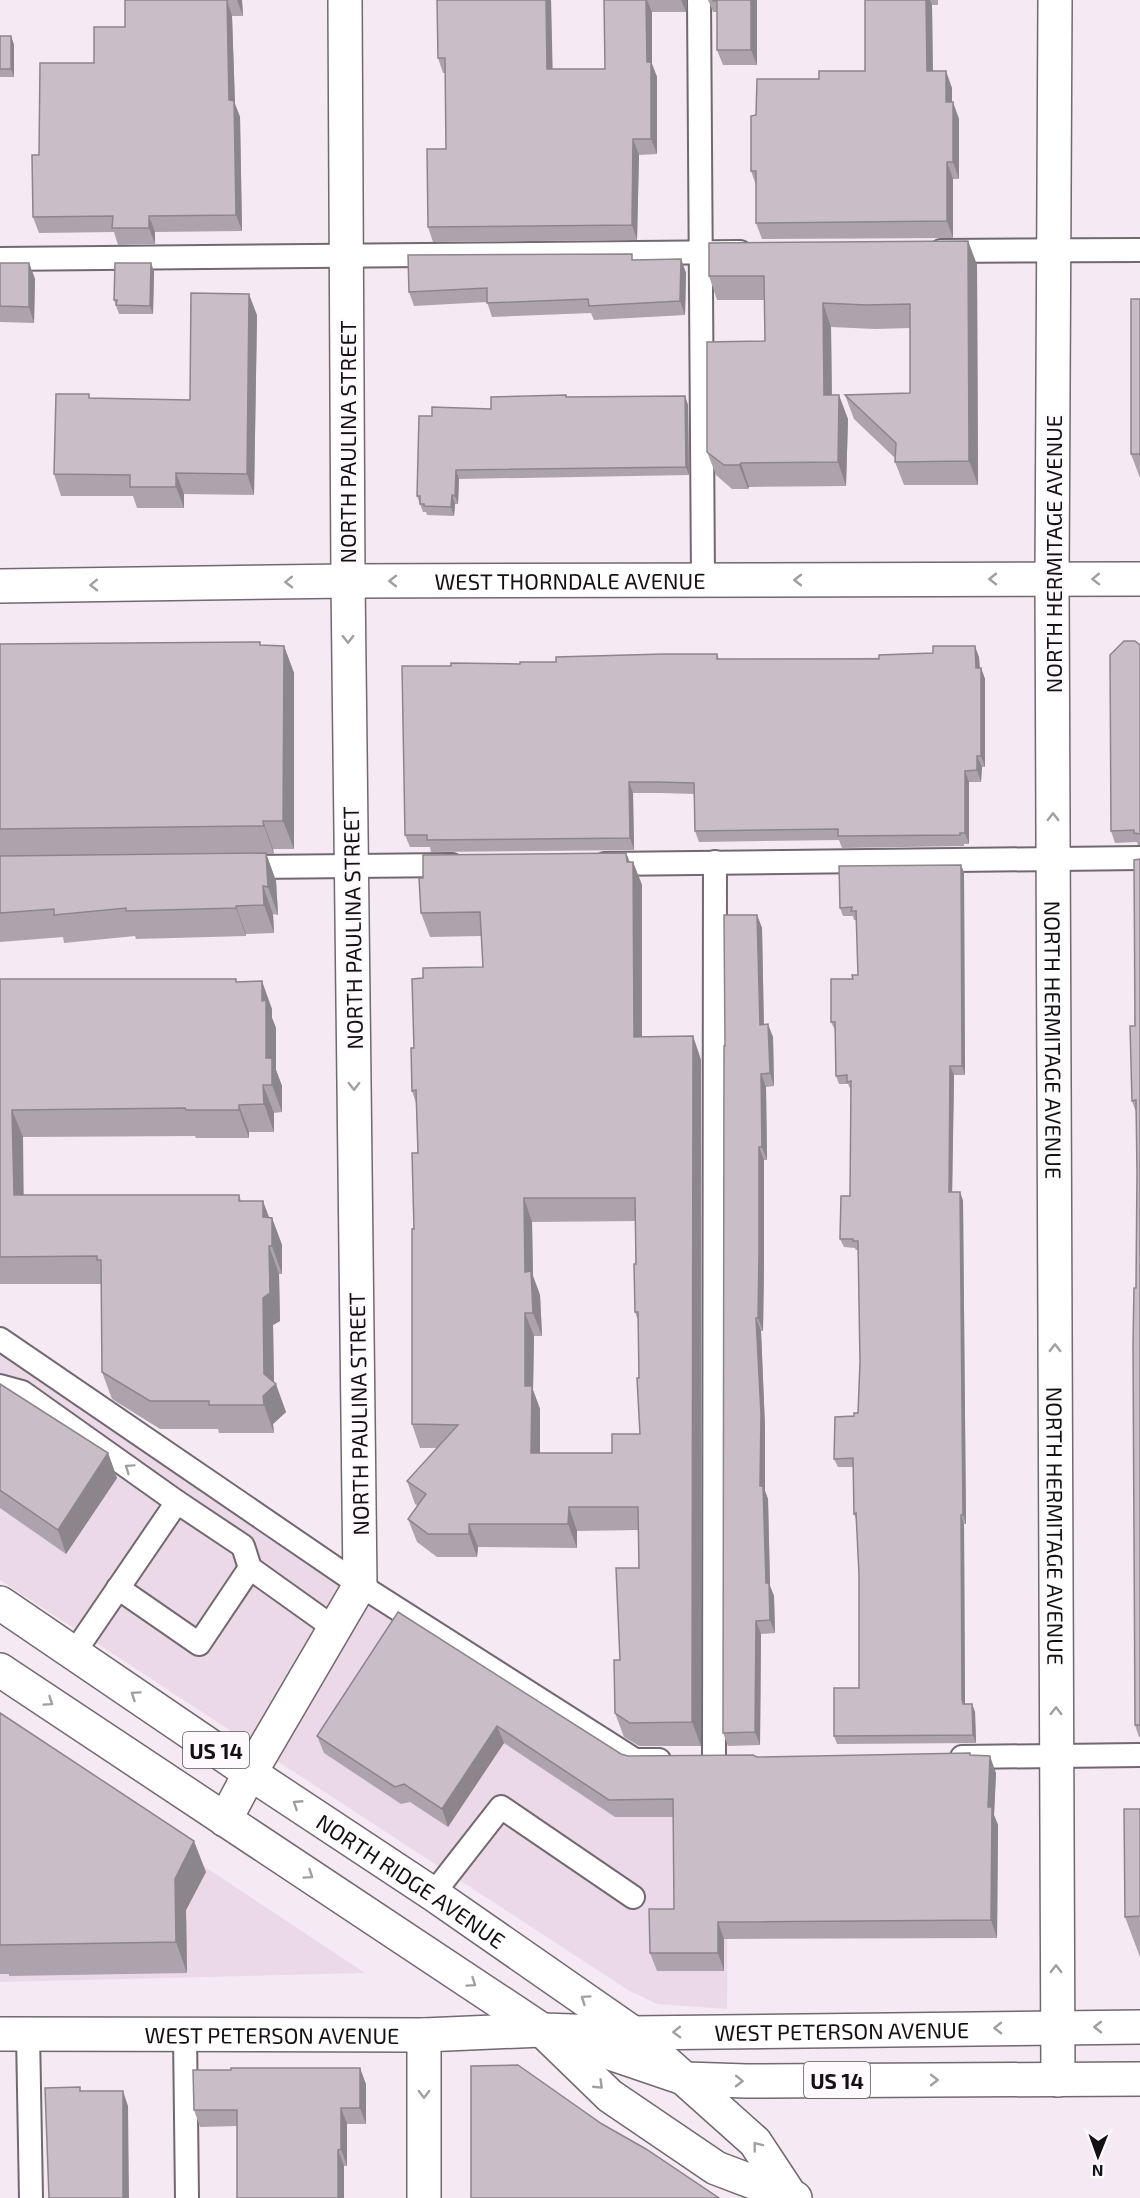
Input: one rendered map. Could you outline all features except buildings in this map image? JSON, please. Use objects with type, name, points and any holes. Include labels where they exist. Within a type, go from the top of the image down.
[{"type":"street","name":"NORTH PAULINA STREET","points":[[345,0],[348,581],[360,1585]]},
{"type":"street","name":"NORTH HERMITAGE AVENUE","points":[[1055,0],[1052,580],[1058,2080]]},
{"type":"street","name":"WEST THORNDALE AVENUE","points":[[0,586],[348,581],[1140,579]]},
{"type":"street","points":[[225,1820],[360,1585]]},
{"type":"street","name":"NORTH RIDGE AVENUE","points":[[0,1602],[250,1773],[433,1894],[633,2033],[756,2142],[793,2196]]},
{"type":"street","name":"NORTH RIDGE AVENUE","points":[[0,1670],[542,2030],[610,2096],[716,2168],[793,2196]]},
{"type":"street","name":"WEST PETERSON AVENUE","points":[[14,2034],[424,2035],[542,2030],[633,2033],[1140,2027]]},
{"type":"street","name":"WEST PETERSON AVENUE","points":[[542,2030],[686,2079],[746,2081],[1140,2079]]},
{"type":"street","points":[[424,2035],[424,2198]]},
{"type":"lane","points":[[699,0],[704,580]]},
{"type":"lane","points":[[916,251],[1140,250]]},
{"type":"lane","points":[[0,259],[761,252]]},
{"type":"lane","points":[[586,864],[1140,858]]},
{"type":"lane","points":[[714,1760],[715,862]]},
{"type":"lane","points":[[222,868],[470,865]]},
{"type":"lane","points":[[0,1339],[360,1585],[635,1760],[740,1759]]},
{"type":"lane","points":[[0,1386],[22,1392],[243,1546],[250,1568],[334,1628]]},
{"type":"lane","points":[[74,1653],[177,1502]]},
{"type":"lane","points":[[118,1588],[199,1644],[250,1568]]},
{"type":"lane","points":[[940,1757],[1140,1755]]},
{"type":"lane","points":[[433,1894],[501,1808],[633,1897]]},
{"type":"lane","points":[[14,2034],[31,2198]]},
{"type":"lane","points":[[185,2035],[187,2198]]},
{"type":"shaded area","points":[[0,1339],[635,1760],[728,1759],[727,2009],[657,2004],[628,1990],[0,1580]]},
{"type":"shaded area","points":[[0,1731],[365,1973],[0,1982]]}]
